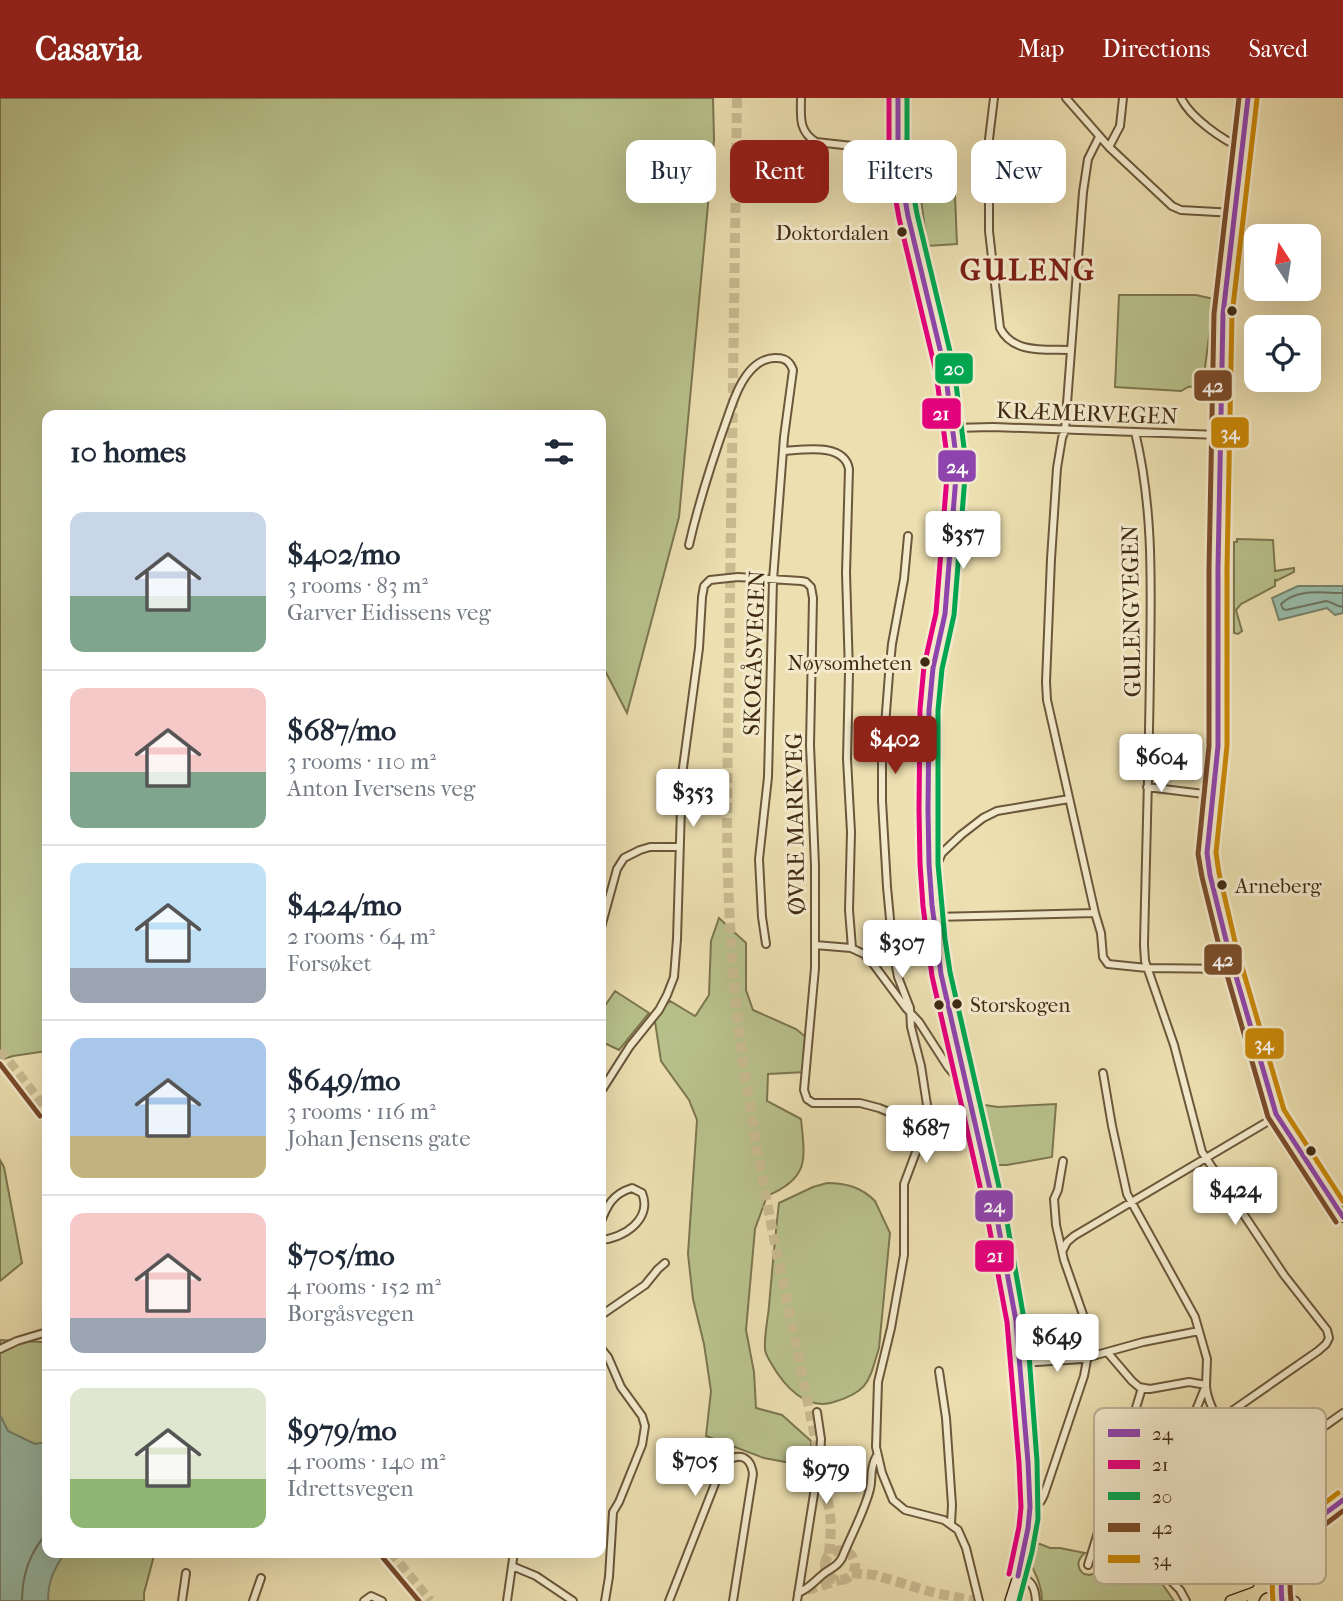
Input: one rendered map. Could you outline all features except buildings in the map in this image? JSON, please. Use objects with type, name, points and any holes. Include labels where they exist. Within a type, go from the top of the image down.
[{"type":"main road","points":[[1231,1601],[1255,1596],[1261,1588],[1269,1587],[1274,1588],[1281,1597]]},
{"type":"street","points":[[801,98],[803,130],[808,137],[816,142],[843,145]]},
{"type":"street","points":[[898,98],[898,140]]},
{"type":"street","points":[[993,98],[989,139],[989,231],[1000,328],[1007,339],[1020,346],[1070,350]]},
{"type":"street","points":[[1066,98],[1099,137],[1172,206],[1181,210],[1234,213]]},
{"type":"street","points":[[1109,147],[1120,125],[1123,98]]},
{"type":"street","points":[[1181,98],[1187,108],[1221,138],[1242,148]]},
{"type":"street","points":[[1248,98],[1223,310],[1218,715],[1208,845],[1210,876],[1267,1089],[1277,1116],[1343,1217]]},
{"type":"street","points":[[1099,137],[1086,166],[1078,239],[1065,430],[1054,509],[1046,682],[1049,710],[1106,963],[1147,968],[1234,969]]},
{"type":"street","points":[[906,203],[945,370],[957,464],[943,625],[933,668],[929,710],[930,878],[941,974],[1001,1237],[1021,1363],[1030,1507],[1018,1576],[1010,1601]]},
{"type":"street","name":"SKOGÅSVEGEN","points":[[689,545],[718,446],[741,383],[753,368],[763,361],[779,358],[790,363],[793,370],[783,451],[773,580],[768,777],[760,859],[766,944]]},
{"type":"street","name":"KRÆMERVEGEN","points":[[953,428],[1220,435]]},
{"type":"street","name":"GULENGVEGEN","points":[[1135,432],[1147,505],[1152,563],[1144,957],[1174,1045],[1202,1152],[1260,1241],[1329,1338],[1318,1351],[1236,1408]]},
{"type":"street","points":[[783,451],[815,450],[838,453],[846,459],[849,469],[846,573],[849,672],[847,759],[851,844],[849,918],[852,948]]},
{"type":"street","points":[[908,536],[904,579],[890,658],[881,781],[893,951],[898,977],[911,1013],[911,1027],[926,1097],[924,1123],[904,1184],[904,1255],[878,1382],[877,1456],[885,1486],[897,1505],[905,1510],[943,1520],[958,1530],[965,1543],[979,1601]]},
{"type":"street","name":"ØVRE MARKVEG","points":[[679,847],[682,775],[699,648],[704,586],[716,578],[738,577],[806,582],[812,590],[810,745],[815,945],[804,1090],[807,1099],[816,1104],[866,1104],[924,1123]]},
{"type":"street","points":[[1147,787],[1212,795]]},
{"type":"street","points":[[930,878],[937,874],[942,853],[983,818],[997,811],[1069,799]]},
{"type":"street","points":[[606,910],[617,869],[624,858],[650,847],[679,847],[677,939],[671,985],[659,1010],[629,1046],[606,1083]]},
{"type":"street","points":[[934,917],[1095,913]]},
{"type":"street","points":[[815,945],[852,948],[864,954],[919,1023],[953,1073],[964,1077]]},
{"type":"street","points":[[1103,1073],[1126,1191],[1195,1317],[1207,1359],[1207,1395],[1213,1408]]},
{"type":"street","points":[[1063,1250],[1074,1236],[1277,1116]]},
{"type":"street","points":[[1030,1507],[1041,1501],[1044,1495],[1084,1376],[1089,1349],[1087,1326],[1056,1226],[1054,1199],[1063,1161]]},
{"type":"street","points":[[606,1209],[614,1197],[632,1188],[642,1193],[645,1202],[644,1209],[632,1228],[618,1237],[606,1239]]},
{"type":"street","points":[[606,1312],[637,1292],[665,1263]]},
{"type":"street","points":[[1021,1363],[1088,1357],[1199,1331]]},
{"type":"street","points":[[0,1349],[42,1334]]},
{"type":"street","points":[[1108,1353],[1132,1381],[1142,1388],[1189,1382],[1206,1385]]},
{"type":"street","points":[[605,1601],[613,1511],[642,1445],[645,1426],[642,1416],[621,1387],[606,1354]]},
{"type":"street","points":[[939,1371],[946,1418],[953,1512],[951,1524]]},
{"type":"street","points":[[1198,1408],[1206,1385]]},
{"type":"street","points":[[1136,1408],[1142,1388]]},
{"type":"street","points":[[797,1597],[820,1456],[821,1439],[817,1412]]},
{"type":"street","points":[[1326,1425],[1343,1413]]},
{"type":"street","points":[[669,1601],[723,1465],[730,1458],[737,1456],[751,1464],[753,1474],[733,1601]]},
{"type":"street","points":[[797,1597],[837,1566],[842,1558],[868,1496],[870,1471],[877,1456]]},
{"type":"street","points":[[1326,1514],[1343,1500]]},
{"type":"street","points":[[1088,1565],[1094,1545]]},
{"type":"street","points":[[507,1601],[513,1558]]},
{"type":"street","points":[[512,1566],[536,1576],[573,1601]]},
{"type":"street","points":[[182,1601],[186,1573]]},
{"type":"street","points":[[1018,1576],[1032,1583],[1036,1601]]},
{"type":"street","points":[[253,1601],[261,1578]]},
{"type":"street","points":[[1174,1584],[1186,1601]]},
{"type":"street","points":[[366,1599],[374,1597],[382,1601]]},
{"type":"street","points":[[1281,1597],[1296,1601]]},
{"type":"green space","points":[[0,98],[713,98],[714,140],[626,140],[626,203],[708,203],[679,517],[627,713],[606,673],[606,410],[42,410],[42,1052],[0,1060]]},
{"type":"green space","points":[[922,203],[955,203],[957,244],[927,246]]},
{"type":"green space","points":[[1119,295],[1196,295],[1214,299],[1205,385],[1188,387],[1181,391],[1115,387]]},
{"type":"green space","points":[[1237,539],[1273,540],[1275,571],[1294,568],[1294,572],[1276,581],[1275,579],[1275,586],[1241,604],[1236,610],[1242,631],[1238,634],[1234,633],[1234,542],[1237,542]]},
{"type":"green space","points":[[719,918],[746,943],[746,990],[753,1010],[796,1029],[807,1038],[806,1072],[768,1074],[767,1101],[801,1119],[803,1156],[802,1166],[791,1182],[767,1196],[755,1229],[746,1330],[754,1372],[756,1408],[782,1415],[811,1441],[812,1467],[764,1458],[706,1436],[711,1391],[704,1344],[693,1299],[688,1254],[697,1120],[689,1100],[661,1061],[654,1015],[670,1001],[696,1015],[709,995],[711,941]]},
{"type":"green space","points":[[615,991],[649,1013],[619,1050],[606,1044],[606,1004]]},
{"type":"green space","points":[[978,1104],[998,1107],[1056,1104],[1052,1157],[1007,1165],[990,1165],[976,1107]]},
{"type":"green space","points":[[0,1160],[4,1167],[22,1263],[0,1281]]},
{"type":"green space","points":[[827,1183],[853,1187],[870,1196],[890,1233],[879,1348],[870,1376],[855,1393],[824,1404],[805,1400],[789,1388],[767,1356],[765,1344],[779,1203]]},
{"type":"green space","points":[[0,1340],[42,1342],[42,1558],[153,1558],[144,1601],[0,1601]]},
{"type":"green space","points":[[1037,1544],[1040,1544],[1085,1553],[1078,1564],[1084,1574],[1094,1573],[1094,1584],[1162,1584],[1174,1601],[1042,1601],[1040,1585],[1031,1564]]},
{"type":"water","points":[[1298,586],[1343,586],[1343,613],[1335,615],[1327,608],[1279,620],[1272,598]]},
{"type":"water","points":[[0,1415],[8,1431],[35,1444],[42,1443],[42,1558],[62,1558],[52,1575],[48,1601],[0,1601]]},
{"type":"tunnel","points":[[737,98],[727,806],[731,944],[741,1047],[755,1135],[830,1514],[829,1554]]},
{"type":"tunnel","points":[[0,1050],[42,1105]]},
{"type":"tunnel","points":[[840,1550],[851,1554],[855,1565],[851,1576],[840,1580],[829,1576],[825,1565],[829,1554],[840,1550]]},
{"type":"tunnel","points":[[395,1558],[430,1601]]},
{"type":"tunnel","points":[[852,1573],[875,1575],[935,1593],[976,1601]]},
{"type":"tunnel","points":[[807,1590],[840,1580]]},
{"type":"transit line","name":"21","points":[[889,98],[889,151],[893,184],[936,372],[948,464],[936,613],[924,666],[920,709],[919,810],[923,906],[932,976],[989,1226],[1007,1322],[1021,1507],[1009,1574]]},
{"type":"transit line","name":"24","points":[[898,98],[898,151],[902,182],[945,370],[957,464],[945,614],[933,668],[929,710],[928,810],[932,905],[941,974],[998,1224],[1016,1321],[1030,1507],[1018,1576]]},
{"type":"transit line","name":"20","points":[[907,98],[907,150],[911,181],[954,368],[966,464],[954,615],[942,669],[938,710],[938,864],[950,972],[1007,1222],[1028,1342],[1037,1461],[1038,1519],[1019,1601]]},
{"type":"transit line","name":"42","points":[[1239,98],[1214,314],[1209,746],[1198,854],[1221,954],[1268,1117],[1336,1222]]},
{"type":"transit line","name":"24","points":[[1248,98],[1223,314],[1218,746],[1207,853],[1229,952],[1276,1114],[1343,1217]]},
{"type":"transit line","name":"34","points":[[1257,99],[1232,315],[1227,746],[1216,853],[1237,950],[1284,1110],[1343,1201]]},
{"type":"transit line","name":"42","points":[[0,1064],[40,1116]]},
{"type":"transit line","name":"34","points":[[1326,1502],[1338,1493]]},
{"type":"transit line","name":"24","points":[[1326,1513],[1343,1500]]},
{"type":"transit line","name":"42","points":[[1326,1524],[1343,1511]]},
{"type":"transit line","name":"42","points":[[383,1558],[419,1601]]},
{"type":"transit line","name":"34","points":[[1272,1584],[1273,1601]]},
{"type":"transit line","name":"24","points":[[1281,1584],[1282,1601]]},
{"type":"transit line","name":"42","points":[[1290,1584],[1291,1600]]},
{"type":"place","name":"Doktordalen","points":[[902,232]]},
{"type":"place","name":"Nøysomheten","points":[[925,662]]},
{"type":"place","name":"Arneberg","points":[[1222,885]]},
{"type":"place","name":"Storskogen","points":[[957,1004]]},
{"type":"district","name":"GULENG","points":[[1028,270]]}]
